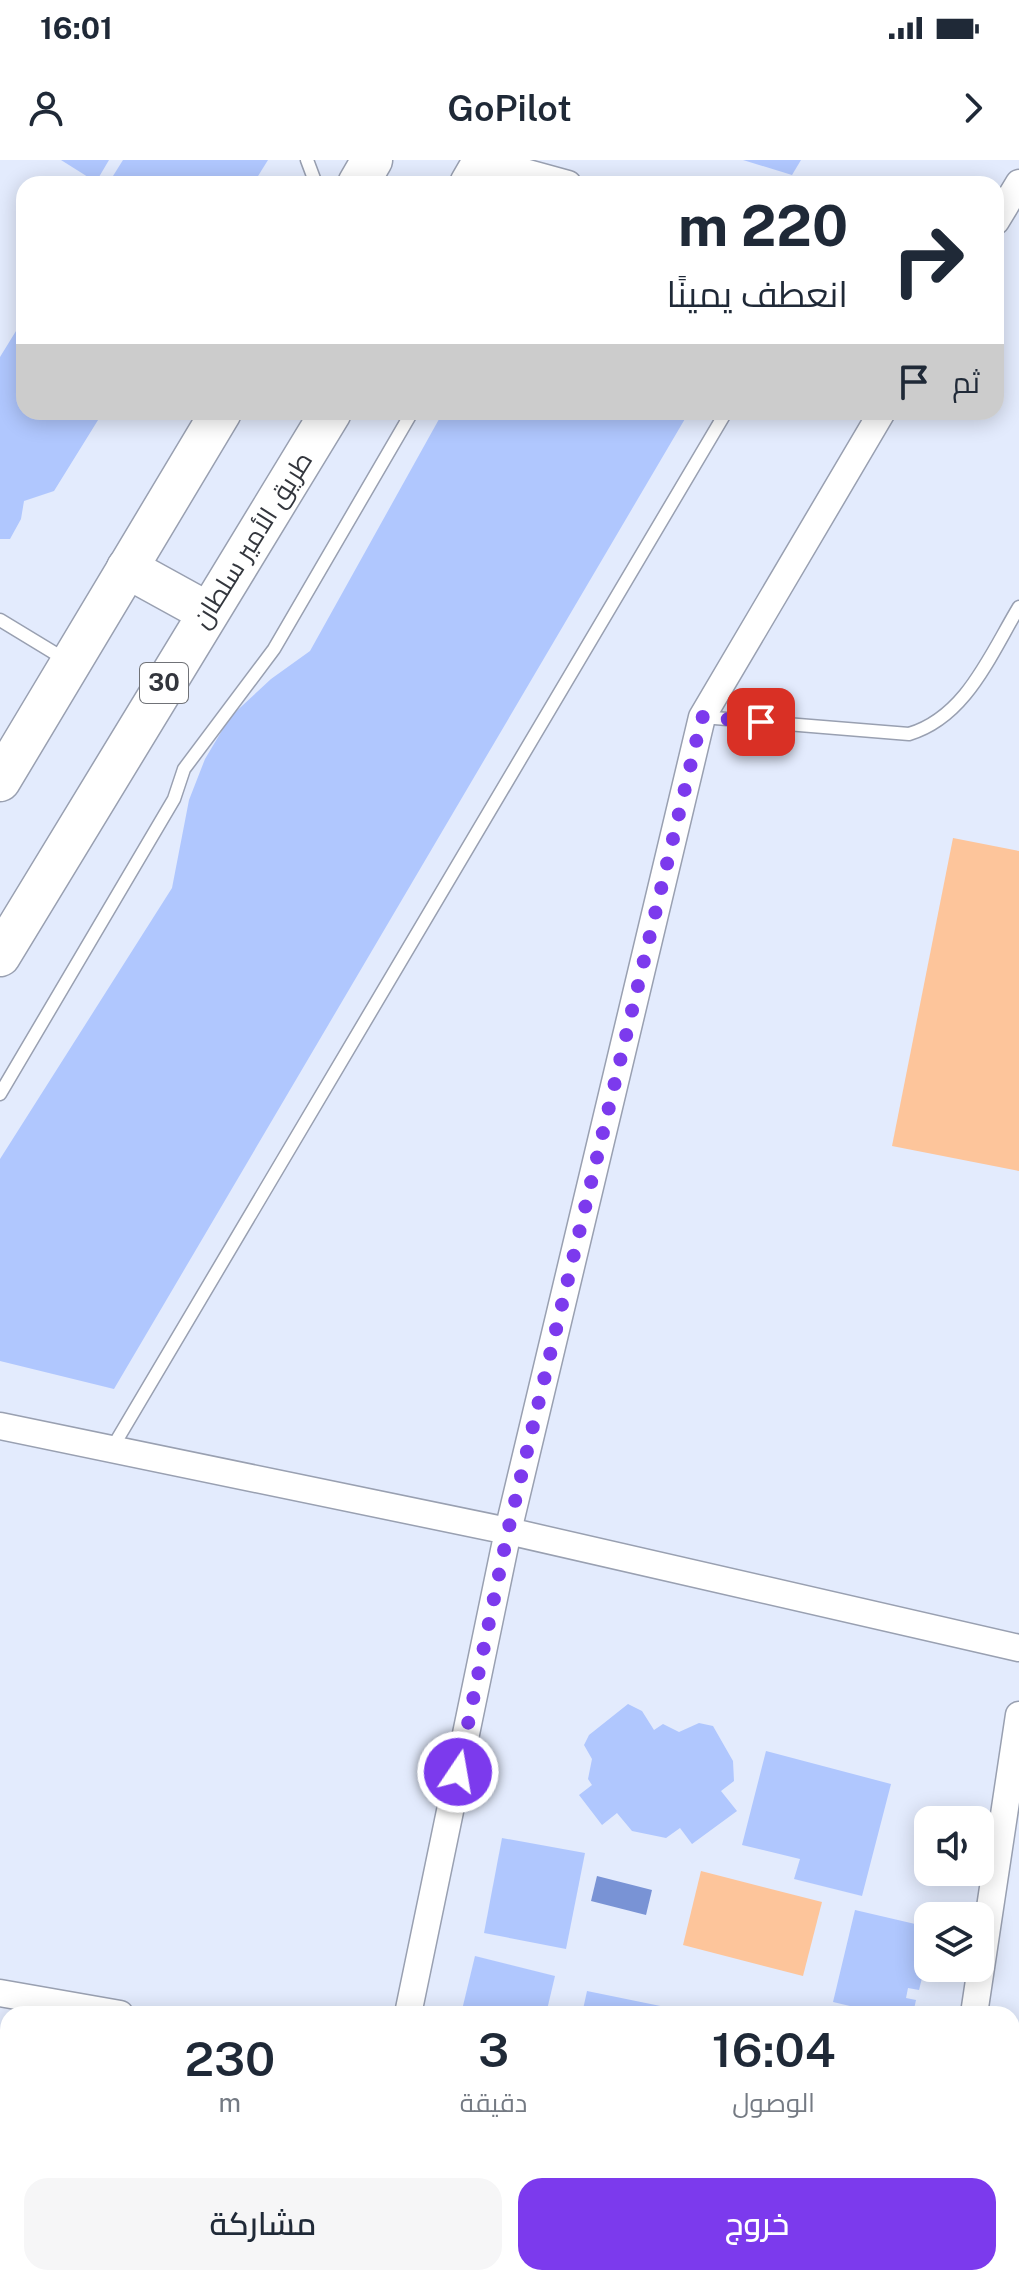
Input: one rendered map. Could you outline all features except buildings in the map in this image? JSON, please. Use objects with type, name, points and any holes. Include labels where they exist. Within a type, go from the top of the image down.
[{"type":"main road","points":[[0,781],[216,420]]},
{"type":"main road","name":"طريق الأمير سلطان","points":[[0,956],[326,420]]},
{"type":"main road","points":[[127,568],[207,612]]},
{"type":"street","points":[[484,160],[535,176]]},
{"type":"street","points":[[1004,208],[1019,183]]},
{"type":"street","points":[[410,2006],[508,1531],[702,717],[877,420]]},
{"type":"street","points":[[0,1426],[508,1531],[1019,1648]]},
{"type":"street","points":[[975,2006],[1019,1715]]},
{"type":"street","points":[[0,1993],[74,2006]]},
{"type":"lane","points":[[0,1094],[174,799],[184,769],[274,649],[407,420]]},
{"type":"lane","points":[[111,1450],[721,420]]},
{"type":"lane","points":[[702,717],[909,734],[931,727],[960,704],[1019,607]]},
{"type":"lane","points":[[0,620],[71,663]]},
{"type":"shaded area","points":[[953,838],[1019,851],[1019,1171],[892,1146]]},
{"type":"shaded area","points":[[701,1871],[822,1902],[803,1976],[683,1945]]},
{"type":"water","points":[[597,1876],[652,1890],[646,1915],[591,1901]]},
{"type":"route","points":[[458,1772],[508,1531],[702,717],[761,722]]}]
